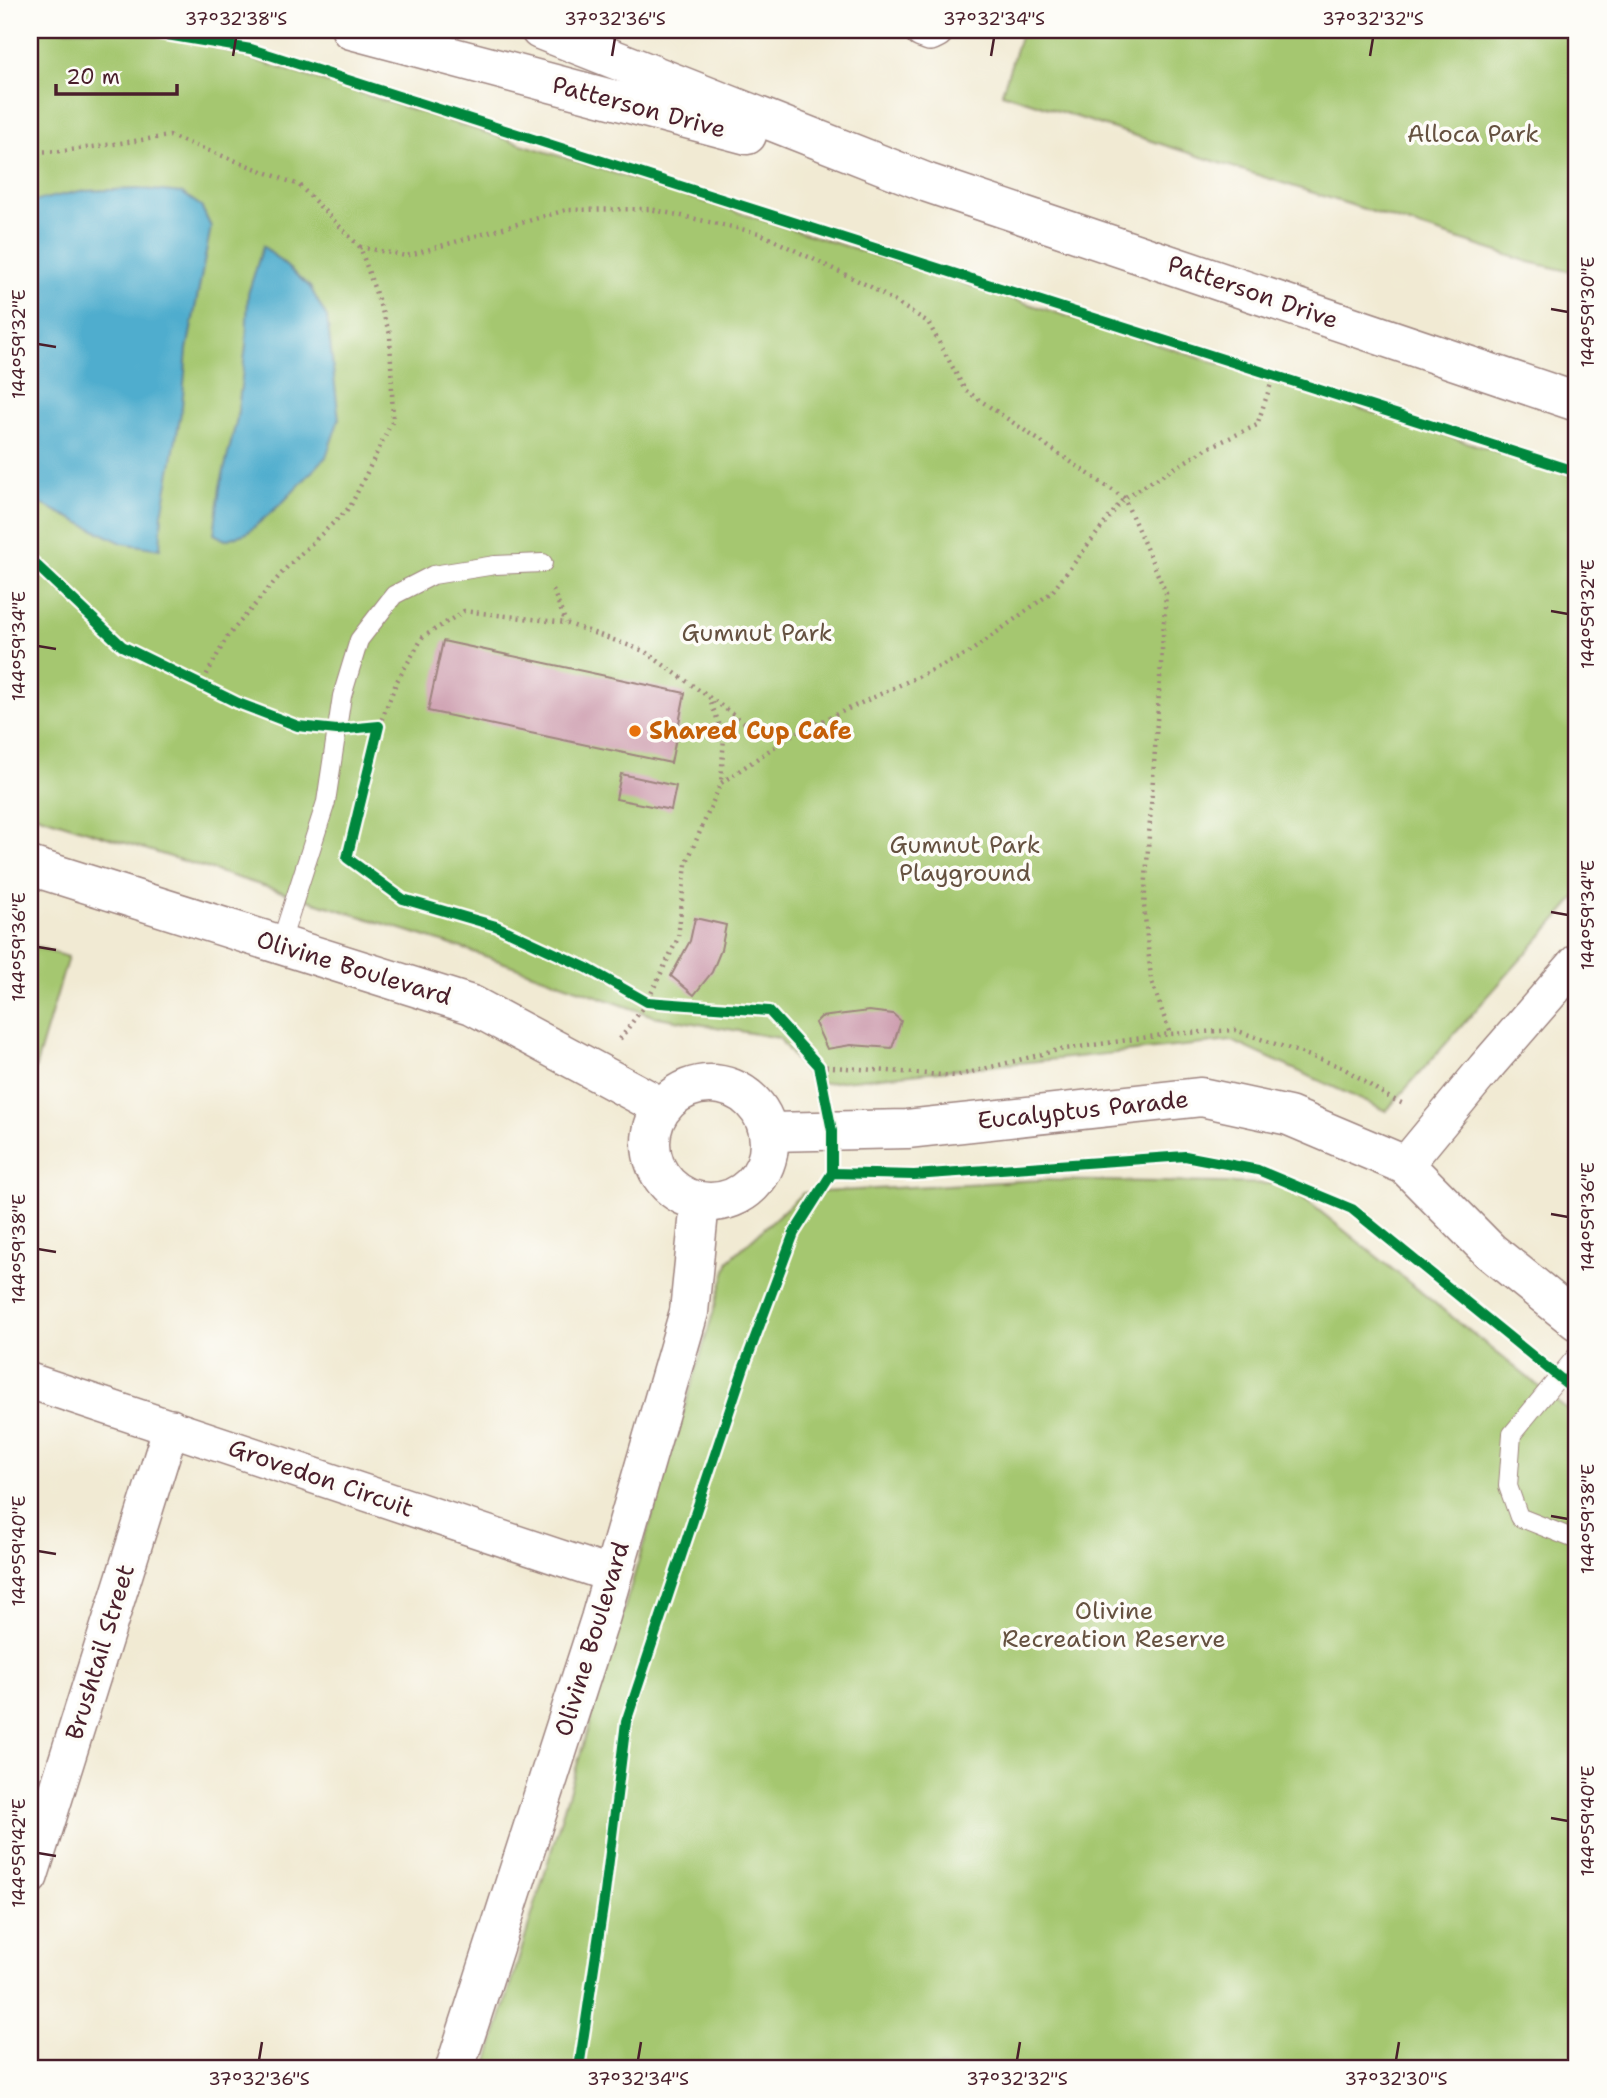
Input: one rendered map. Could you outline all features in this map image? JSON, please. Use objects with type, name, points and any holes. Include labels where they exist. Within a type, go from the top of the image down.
[{"type":"street","name":"Patterson Drive","points":[[351,30],[928,183]]},
{"type":"street","name":"Patterson Drive","points":[[540,30],[928,183],[1577,402]]},
{"type":"street","points":[[922,30],[930,33],[936,30]]},
{"type":"street","name":"Olivine Boulevard","points":[[30,866],[472,1005],[662,1107]]},
{"type":"street","points":[[1405,1165],[1577,962]]},
{"type":"street","points":[[696,1084],[726,1084],[745,1094],[760,1109],[770,1132],[769,1153],[762,1173],[749,1189],[731,1199],[700,1202],[681,1195],[665,1181],[654,1164],[650,1143],[654,1122],[662,1107],[677,1093],[696,1084]]},
{"type":"street","name":"Eucalyptus Parade","points":[[770,1132],[907,1129],[1201,1097],[1289,1116],[1405,1165],[1490,1251],[1577,1321]]},
{"type":"street","name":"Olivine Boulevard","points":[[455,2068],[612,1575],[689,1312],[700,1202]]},
{"type":"street","name":"Grovedon Circuit","points":[[30,1381],[612,1575]]},
{"type":"street","name":"Brushtail Street","points":[[30,1877],[171,1427]]},
{"type":"lane","points":[[280,945],[326,802],[342,696],[359,640],[394,595],[433,575],[495,565],[543,563]]},
{"type":"lane","points":[[1577,1355],[1512,1434],[1508,1486],[1519,1517],[1577,1539]]},
{"type":"path","points":[[30,152],[64,151],[170,136],[299,186],[360,247],[390,334],[393,420],[350,507],[288,566],[228,637],[201,685]]},
{"type":"path","points":[[360,247],[406,256],[566,210],[650,209],[759,233],[871,287],[928,322],[965,390],[1124,498],[1166,593],[1144,906],[1151,979],[1170,1034]]},
{"type":"path","points":[[1261,371],[1287,380]]},
{"type":"path","points":[[721,783],[792,735],[967,654],[1052,592],[1124,498],[1208,448],[1257,425],[1274,375]]},
{"type":"path","points":[[376,739],[397,681],[423,637],[464,611],[566,622],[644,652],[751,727],[792,735]]},
{"type":"path","points":[[190,679],[213,691]]},
{"type":"path","points":[[596,1072],[647,1002],[678,938],[686,864],[721,783],[724,736],[711,701]]},
{"type":"path","points":[[337,730],[379,726]]},
{"type":"path","points":[[635,996],[647,1002],[660,1003]]},
{"type":"path","points":[[811,1057],[820,1066],[832,1130]]},
{"type":"green space","name":"Gumnut Park","points":[[30,30],[160,30],[1577,477],[1577,896],[1386,1111],[1232,1041],[814,1084],[779,1038],[653,1016],[468,950],[30,813]]},
{"type":"green space","name":"Alloca Park","points":[[1022,30],[1577,30],[1577,273],[1529,262],[1002,93]]},
{"type":"green space","points":[[30,945],[68,957],[30,1086]]},
{"type":"green space","name":"Olivine Recreation Reserve","points":[[1039,1180],[1286,1184],[1577,1417],[1577,2068],[486,2068],[729,1260],[803,1193]]},
{"type":"water","points":[[143,189],[182,193],[201,206],[211,227],[187,350],[182,407],[162,514],[160,549],[122,543],[39,503],[30,494],[30,202],[80,191]]},
{"type":"water","points":[[263,246],[310,287],[327,318],[339,419],[326,457],[283,502],[247,533],[225,540],[214,534],[220,487],[237,418],[246,345],[248,294]]},
{"type":"building","points":[[443,641],[685,693],[671,763],[428,711]]},
{"type":"building","points":[[621,774],[676,786],[671,810],[616,799]]},
{"type":"building","points":[[695,918],[726,925],[721,950],[712,972],[694,995],[671,976],[690,941]]},
{"type":"building","points":[[869,1011],[893,1014],[901,1021],[892,1048],[851,1045],[827,1049],[815,1023],[821,1017]]},
{"type":"cycle path","points":[[137,30],[251,49],[1577,472]]},
{"type":"cycle path","points":[[30,559],[122,646],[238,703],[298,726],[337,730],[379,726],[347,858],[403,899],[496,926],[587,968],[647,1002],[769,1011],[819,1066],[832,1131],[832,1173]]},
{"type":"cycle path","points":[[579,2068],[605,1893],[626,1722],[744,1367],[794,1233],[832,1173],[914,1175],[1185,1156],[1258,1170],[1352,1209],[1577,1392]]},
{"type":"place","name":"Shared Cup Cafe","points":[[635,731]]},
{"type":"park label","name":"Gumnut Park Playground","points":[[965,859]]}]
